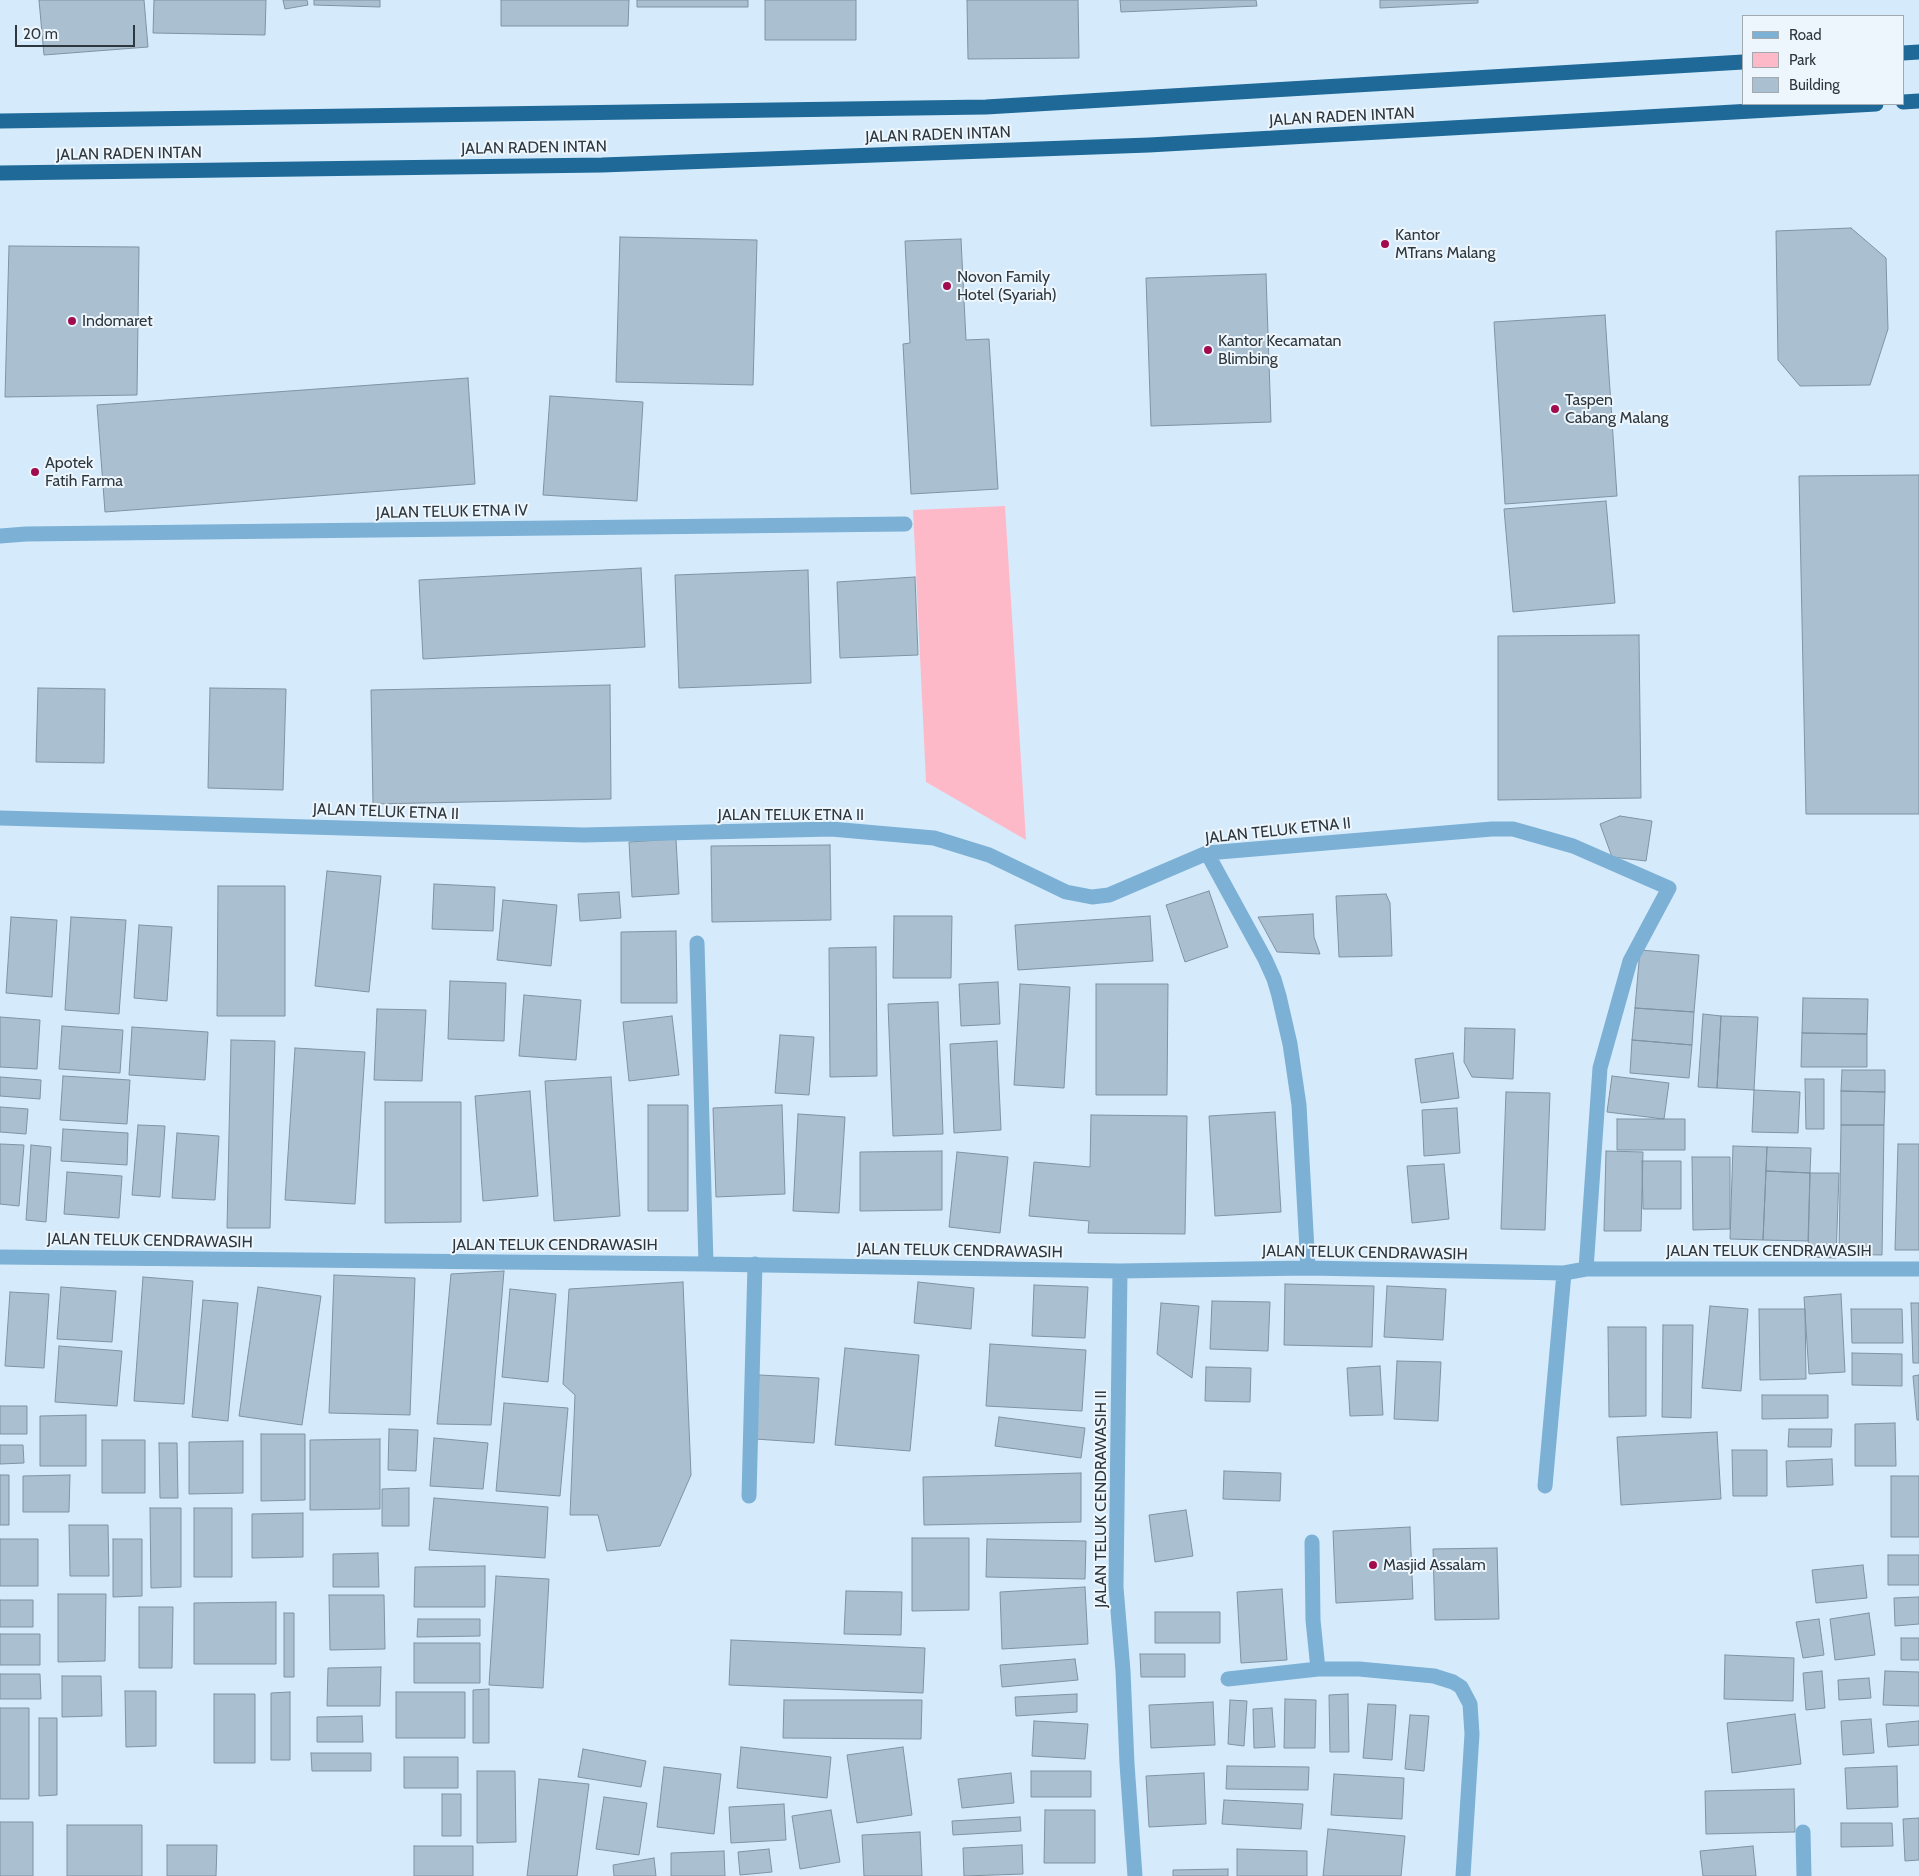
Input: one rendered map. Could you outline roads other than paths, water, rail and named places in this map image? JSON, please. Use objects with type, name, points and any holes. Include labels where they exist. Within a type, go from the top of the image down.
[{"type":"highway","points":[[1904,52],[1919,52]]},
{"type":"highway","name":"JALAN RADEN INTAN","points":[[0,121],[986,107],[1742,62]]},
{"type":"highway","points":[[1904,102],[1919,102]]},
{"type":"highway","name":"JALAN RADEN INTAN","points":[[0,173],[602,165],[1109,147],[1858,105]]},
{"type":"street","name":"JALAN TELUK ETNA IV","points":[[0,536],[26,534],[905,524]]},
{"type":"street","name":"JALAN TELUK ETNA II","points":[[0,818],[584,835],[831,829],[934,838],[989,855],[1066,892],[1092,897],[1109,895],[1207,853],[1513,829],[1573,846],[1669,888],[1630,961],[1600,1068],[1586,1269]]},
{"type":"street","points":[[1207,853],[1266,959],[1279,996],[1290,1044],[1299,1105],[1308,1268]]},
{"type":"street","points":[[697,943],[706,1264]]},
{"type":"street","name":"JALAN TELUK CENDRAWASIH","points":[[0,1257],[755,1264],[1120,1271],[1308,1268],[1564,1273],[1586,1269],[1919,1269]]},
{"type":"street","points":[[749,1496],[755,1264]]},
{"type":"street","name":"JALAN TELUK CENDRAWASIH II","points":[[1120,1271],[1116,1586],[1135,1876]]},
{"type":"street","points":[[1545,1486],[1564,1273]]},
{"type":"street","points":[[1312,1542],[1313,1620],[1318,1669]]},
{"type":"street","points":[[1228,1678],[1318,1669],[1359,1669],[1434,1676],[1453,1682],[1463,1689],[1470,1704],[1472,1734],[1463,1876]]},
{"type":"street","points":[[1803,1832],[1804,1876]]},
{"type":"place","name":"Kantor MTrans Malang","points":[[1385,244]]},
{"type":"place","name":"Novon Family Hotel (Syariah)","points":[[947,286]]},
{"type":"place","name":"Indomaret","points":[[72,321]]},
{"type":"place","name":"Kantor Kecamatan Blimbing","points":[[1208,350]]},
{"type":"place","name":"Taspen Cabang Malang","points":[[1555,409]]},
{"type":"place","name":"Apotek Fatih Farma","points":[[35,472]]},
{"type":"place","name":"Masjid Assalam","points":[[1373,1565]]}]
